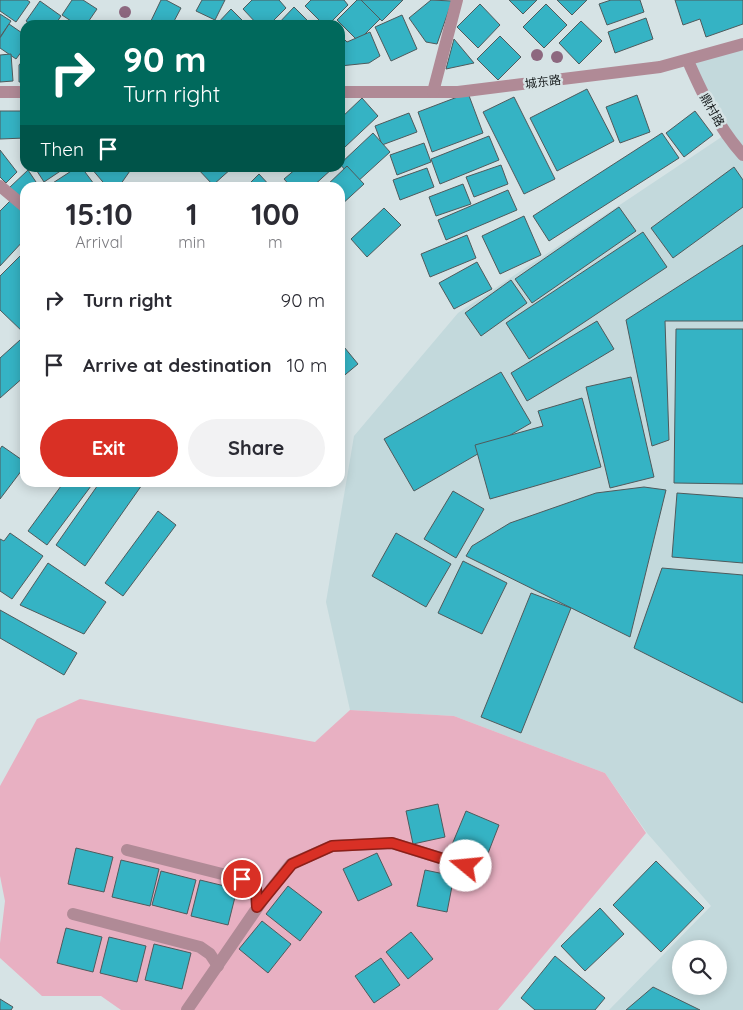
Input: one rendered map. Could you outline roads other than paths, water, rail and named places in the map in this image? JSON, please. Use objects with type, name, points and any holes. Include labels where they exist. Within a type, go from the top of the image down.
[{"type":"street","points":[[433,92],[457,0]]},
{"type":"street","name":"城东路","points":[[345,92],[458,92],[660,67],[743,44]]},
{"type":"street","name":"鼎村路","points":[[688,60],[708,105],[743,155]]},
{"type":"street","points":[[0,92],[20,92]]},
{"type":"street","points":[[0,186],[20,203]]},
{"type":"street","points":[[188,1010],[257,907],[292,864],[332,846],[392,843],[466,866]]},
{"type":"street","points":[[127,850],[242,879],[256,888],[257,907]]},
{"type":"street","points":[[73,914],[200,947],[210,954],[218,966]]}]
